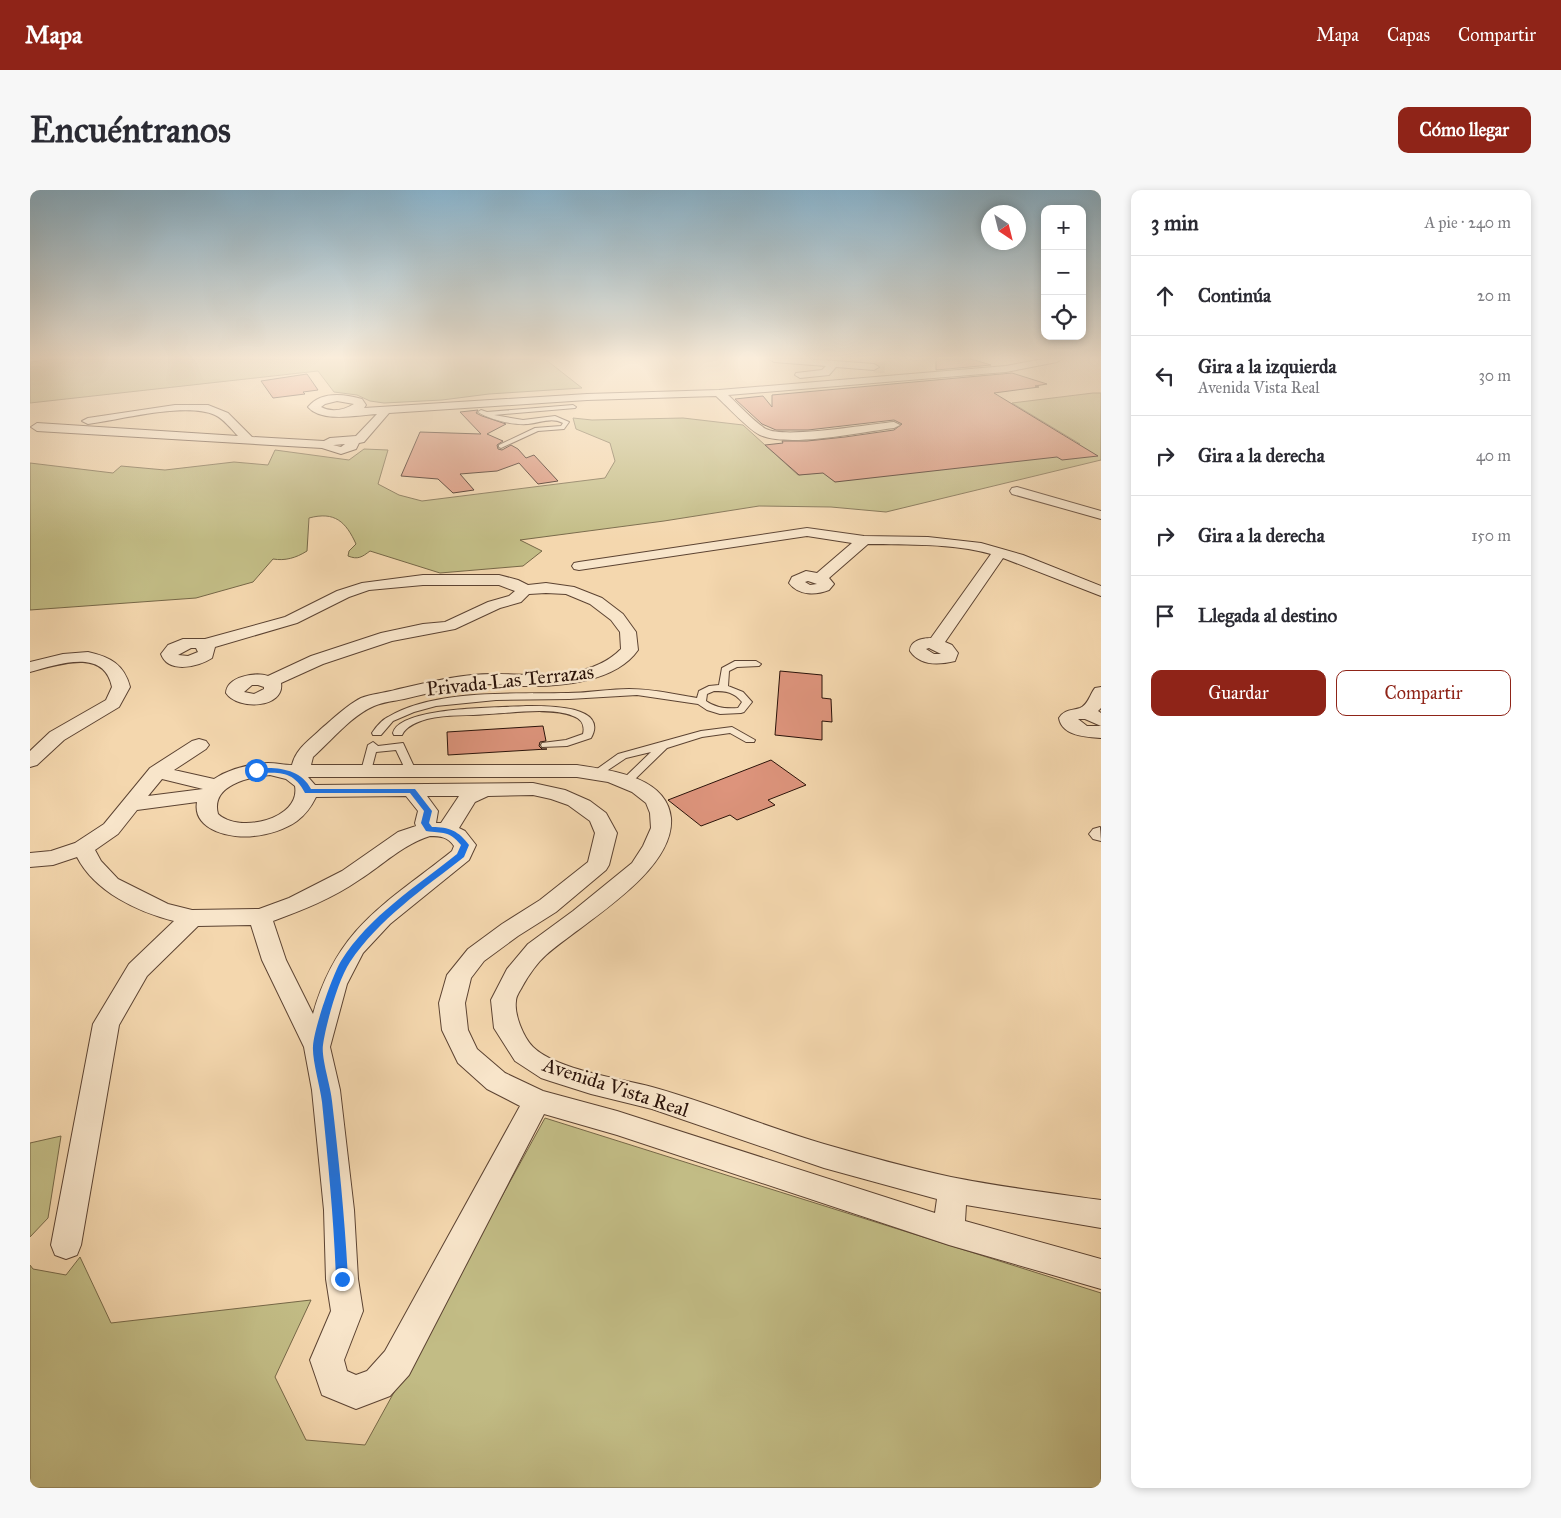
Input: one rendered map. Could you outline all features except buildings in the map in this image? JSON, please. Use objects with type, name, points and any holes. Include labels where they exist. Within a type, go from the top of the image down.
[{"type":"street","points":[[33,427],[89,420]]},
{"type":"street","points":[[226,420],[248,440]]},
{"type":"street","points":[[33,427],[326,445],[330,449],[344,449],[353,445],[353,442],[350,441],[360,438],[377,420]]},
{"type":"street","points":[[749,420],[763,432],[789,437],[894,424]]},
{"type":"street","points":[[1017,491],[1101,515]]},
{"type":"street","points":[[579,566],[806,532],[864,540],[928,541],[981,547],[1101,590]]},
{"type":"street","points":[[820,578],[864,540]]},
{"type":"street","points":[[935,644],[999,552]]},
{"type":"street","name":"Privada Las Terrazas","points":[[204,645],[292,620],[343,594],[376,585],[423,580],[499,580],[513,583],[525,590],[546,588],[569,590],[596,601],[617,616],[628,632],[630,650],[617,664],[597,672],[567,678],[491,679],[449,683],[368,702],[347,716],[304,755],[292,771]]},
{"type":"street","name":"Privada Las Terrazas","points":[[270,682],[317,660],[387,637],[423,629],[449,626],[494,605],[515,599],[525,590]]},
{"type":"street","points":[[30,667],[52,660],[82,657],[104,662],[116,672],[121,687],[113,703],[57,736],[30,761]]},
{"type":"street","points":[[1101,692],[1094,717],[1071,715],[1068,718],[1069,723],[1083,731],[1101,732]]},
{"type":"street","points":[[320,771],[321,740]]},
{"type":"street","points":[[30,860],[53,858],[83,848],[111,829],[157,772],[199,745]]},
{"type":"street","points":[[256,770],[292,771],[304,783],[308,791],[306,801],[300,811],[281,823],[257,830],[225,828],[214,822],[207,813],[206,804],[214,790],[229,779],[256,770]]},
{"type":"street","name":"Avenida Vista Real","points":[[308,791],[540,770],[578,771],[613,777],[634,774],[639,788],[655,800],[660,813],[661,828],[654,846],[640,868],[581,917],[536,950],[516,975],[503,1000],[507,1028],[524,1054],[550,1070],[591,1083],[652,1098],[824,1156],[952,1190],[1101,1214]]},
{"type":"street","name":"Avenida Vista Real","points":[[292,771],[366,771],[412,781],[483,790],[532,789],[558,793],[578,803],[597,816],[606,833],[598,865],[548,906],[510,930],[476,955],[459,976],[452,1003],[455,1030],[467,1056],[496,1081],[537,1101],[617,1123],[948,1231],[1101,1274]]},
{"type":"street","points":[[157,772],[214,790]]},
{"type":"street","points":[[317,1047],[334,988],[344,963],[384,916],[461,855],[465,845],[458,836],[438,830],[425,823],[428,811],[412,781]]},
{"type":"street","points":[[129,805],[214,790]]},
{"type":"street","points":[[83,848],[92,865],[110,884],[161,910],[192,918],[260,918],[324,891],[350,876],[405,837],[438,830],[468,798],[483,790]]},
{"type":"street","points":[[548,906],[581,917]]},
{"type":"street","points":[[66,1245],[106,1024],[138,970],[192,918]]},
{"type":"street","points":[[260,918],[274,960],[317,1047],[326,1090],[339,1210],[342,1279],[347,1312],[327,1360],[334,1383],[356,1392],[378,1384],[397,1363],[537,1101]]},
{"type":"street","points":[[814,1188],[824,1156]]},
{"type":"street","points":[[948,1231],[952,1190]]},
{"type":"lane","points":[[505,420],[528,422],[539,420]]},
{"type":"lane","points":[[501,446],[537,429],[557,429],[566,424],[561,420]]},
{"type":"lane","points":[[723,688],[725,670],[735,664],[756,664]]},
{"type":"lane","points":[[377,733],[388,721],[402,714],[430,710],[469,698],[524,695],[569,696],[638,692],[701,702],[711,710],[727,713],[741,710],[747,702],[741,693],[723,688],[712,688],[702,693],[701,702]]},
{"type":"lane","points":[[469,698],[476,712]]},
{"type":"lane","points":[[398,733],[399,729],[408,722],[430,710],[573,712],[589,724],[587,736],[567,743],[546,745]]},
{"type":"lane","points":[[595,774],[622,756],[701,734],[732,730],[750,740]]},
{"type":"lane","points":[[366,771],[372,747],[399,746],[412,781]]},
{"type":"lane","points":[[634,774],[663,746]]},
{"type":"lane","points":[[622,756],[632,759],[634,774]]},
{"type":"shaded area","points":[[573,420],[696,420],[743,425],[798,475],[1080,444],[1039,420],[1101,420],[1101,460],[886,512],[831,507],[759,506],[520,540],[542,551],[523,566],[440,573],[370,551],[365,555],[355,558],[348,556],[349,551],[356,544],[344,524],[333,517],[318,516],[309,518],[307,551],[282,560],[273,559],[253,582],[196,598],[30,610],[30,463],[113,473],[121,466],[165,470],[234,462],[268,465],[275,450],[349,460],[364,449],[388,450],[378,484],[399,495],[422,501],[605,478],[615,461],[610,443],[576,429]]},
{"type":"shaded area","points":[[545,1118],[1101,1293],[1101,1488],[30,1488],[30,1265],[33,1269],[66,1275],[80,1257],[111,1323],[311,1300],[275,1377],[306,1440],[365,1445]]},
{"type":"shaded area","points":[[61,1136],[48,1218],[30,1237],[30,1143]]},
{"type":"route","points":[[256,770],[284,771],[296,776],[304,783],[308,791],[412,790],[428,811],[425,823],[429,829],[447,830],[458,836],[465,845],[461,855],[384,916],[362,939],[344,963],[325,1018],[317,1047],[326,1090],[339,1210],[342,1279]]}]
